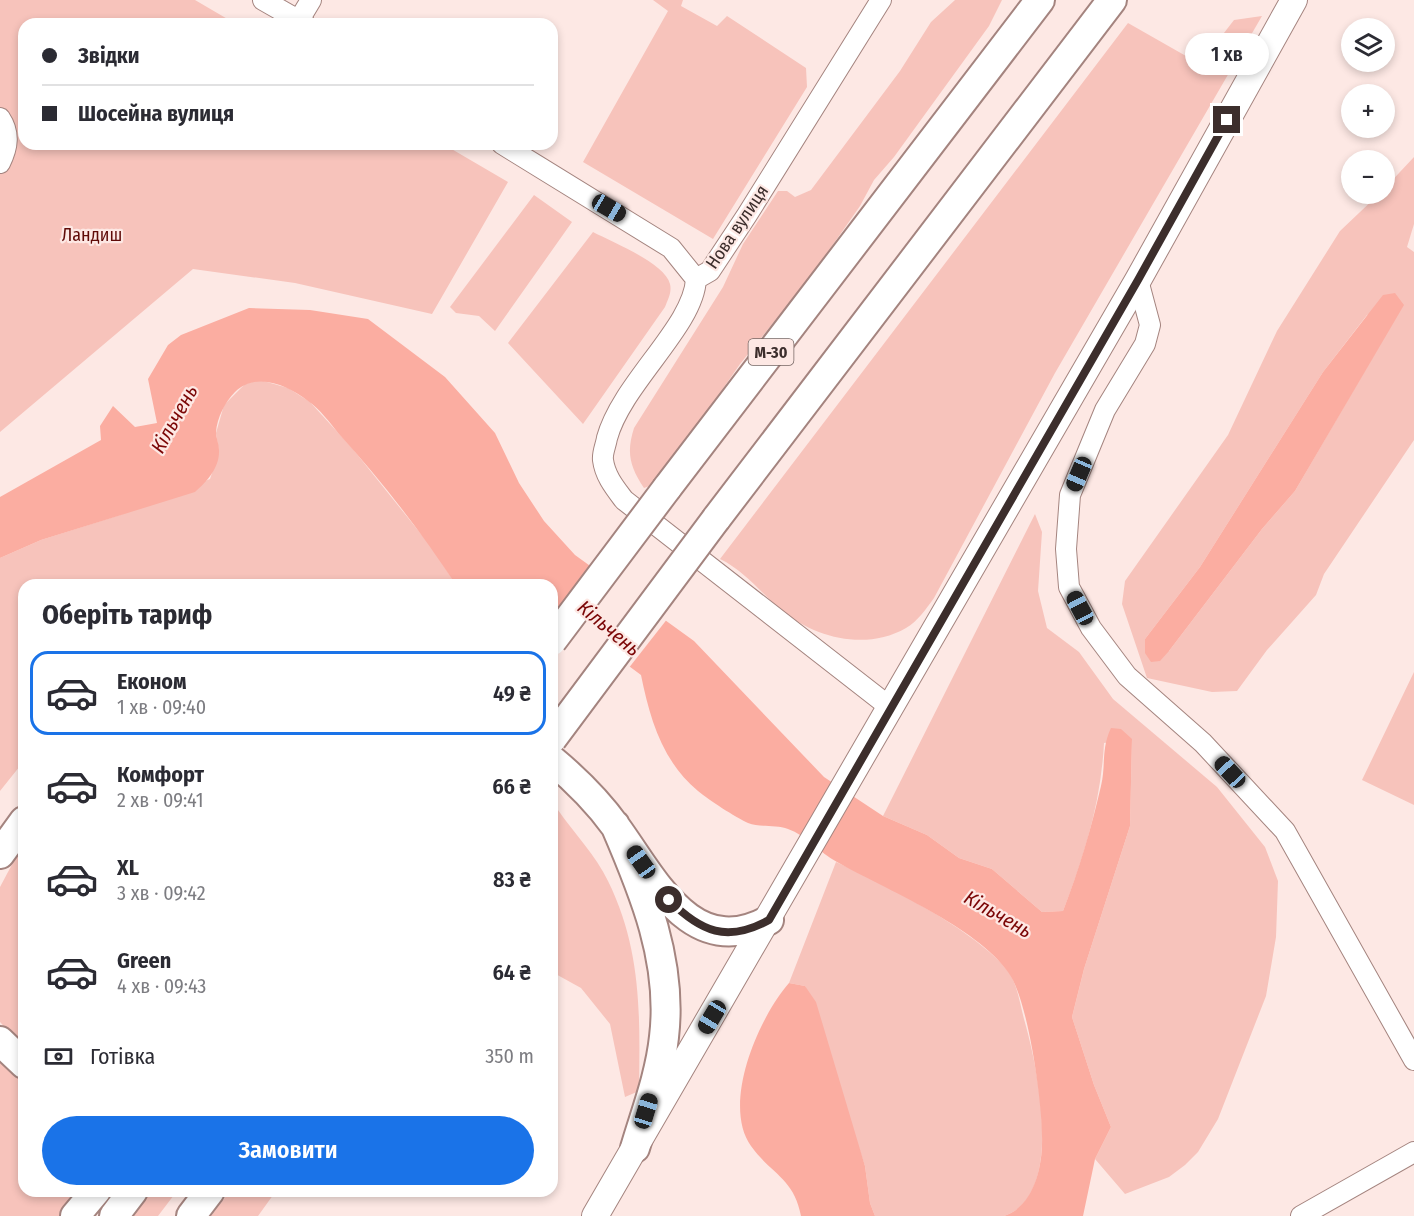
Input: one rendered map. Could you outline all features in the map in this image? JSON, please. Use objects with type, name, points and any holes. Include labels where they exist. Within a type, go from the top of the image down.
[{"type":"highway","name":"М-30","points":[[558,632],[1040,0]]},
{"type":"highway","points":[[558,731],[716,519],[1112,0]]},
{"type":"highway","points":[[558,766],[595,800],[669,900],[685,917],[700,926],[718,932],[736,933],[753,929],[769,920]]},
{"type":"highway","points":[[615,825],[635,871],[660,948],[666,1001],[659,1063],[634,1148]]},
{"type":"highway","points":[[0,854],[18,829]]},
{"type":"highway","points":[[0,1041],[18,1058]]},
{"type":"highway","points":[[75,1216],[91,1197]]},
{"type":"highway","points":[[114,1216],[128,1197]]},
{"type":"highway","points":[[191,1216],[205,1197]]},
{"type":"main road","points":[[595,1216],[769,920],[1138,280],[1294,0]]},
{"type":"street","points":[[263,0],[295,18]]},
{"type":"street","points":[[304,18],[311,0]]},
{"type":"street","name":"Нова вулиця","points":[[512,150],[671,248],[696,279],[710,271],[741,225],[881,0]]},
{"type":"street","points":[[0,118],[7,130],[6,151],[0,163]]},
{"type":"street","points":[[696,279],[695,295],[686,311],[641,372],[611,422],[602,458],[607,476],[624,500],[891,708]]},
{"type":"street","points":[[1138,280],[1150,325],[1145,344],[1105,410],[1070,495],[1066,549],[1069,587],[1091,628],[1127,676],[1203,743],[1285,831],[1414,1060]]},
{"type":"street","points":[[1301,1216],[1414,1152]]},
{"type":"green space","name":"Ландиш","points":[[0,0],[195,0],[226,18],[18,18],[18,150],[453,150],[508,182],[432,314],[295,283],[193,269],[0,432]]},
{"type":"green space","points":[[653,0],[683,0],[681,6],[717,26],[727,16],[806,68],[807,87],[713,239],[583,162],[668,11]]},
{"type":"green space","points":[[955,0],[1002,0],[989,26],[894,157],[874,180],[860,206],[811,276],[740,364],[658,483],[644,488],[635,473],[631,460],[630,445],[634,428],[723,287],[743,244],[778,191],[787,191],[795,197],[811,190],[900,71],[931,22]]},
{"type":"green space","points":[[1262,16],[1055,373],[934,598],[918,618],[906,628],[875,639],[858,640],[826,634],[810,628],[782,611],[745,576],[720,559],[1128,23],[1200,64],[1234,20]]},
{"type":"green space","points":[[1414,157],[1414,224],[1407,247],[1414,252],[1414,440],[1324,574],[1316,595],[1267,650],[1237,691],[1212,692],[1147,678],[1122,604],[1125,581],[1228,435],[1277,331],[1340,231],[1368,204],[1395,204],[1395,177]],"holes":[[[1403,305],[1295,491],[1262,529],[1169,651],[1145,639],[1200,567],[1323,372],[1367,315]]]},
{"type":"green space","points":[[534,195],[572,222],[495,331],[479,316],[456,313],[450,307]]},
{"type":"green space","points":[[593,232],[659,268],[670,284],[670,290],[665,307],[583,424],[508,343]]},
{"type":"green space","points":[[260,380],[288,388],[310,402],[352,448],[433,549],[452,579],[18,579],[18,768],[0,791],[0,558],[41,540],[120,515],[210,479],[219,452],[216,433],[224,405],[245,384]]},
{"type":"green space","points":[[1035,514],[1042,532],[1038,591],[1047,628],[1079,652],[1113,699],[1217,787],[1265,847],[1278,881],[1276,937],[1266,996],[1218,1119],[1198,1152],[1185,1165],[1169,1177],[1125,1194],[1095,1159],[1111,1127],[1094,1085],[1072,1017],[1084,969],[1130,826],[1132,739],[1104,743],[1099,787],[1090,829],[1063,911],[1042,912],[992,869],[959,858],[927,835],[883,816]]},
{"type":"green space","points":[[1414,672],[1414,805],[1362,780]]},
{"type":"green space","points":[[558,810],[603,872],[619,907],[627,932],[637,984],[639,1010],[639,1091],[625,1097],[610,1024],[581,988],[558,975]]},
{"type":"green space","points":[[18,853],[18,1042],[0,1022],[0,887]]},
{"type":"green space","points":[[836,862],[903,895],[952,924],[994,956],[1014,981],[1040,1096],[1041,1157],[1035,1183],[1023,1204],[1004,1216],[875,1216],[870,1203],[865,1166],[805,986],[789,983]]},
{"type":"green space","points":[[0,1059],[18,1073],[18,1197],[79,1197],[65,1216],[0,1216]]},
{"type":"green space","points":[[143,1197],[172,1197],[158,1216],[129,1216]]},
{"type":"green space","points":[[225,1197],[272,1197],[258,1216],[211,1216]]},
{"type":"water","points":[[1395,293],[1404,305],[1295,491],[1262,529],[1169,651],[1160,661],[1151,662],[1145,653],[1145,639],[1200,567],[1323,372],[1383,295]]},
{"type":"water","name":"Кільчень","points":[[249,308],[310,310],[368,319],[445,377],[495,433],[519,483],[544,521],[575,555],[694,641],[824,777],[883,816],[927,835],[959,858],[992,869],[1042,912],[1063,911],[1069,896],[1097,802],[1106,743],[1111,728],[1121,729],[1132,739],[1130,826],[1084,969],[1072,1017],[1094,1085],[1111,1127],[1095,1159],[1083,1216],[1004,1216],[1015,1211],[1030,1194],[1039,1171],[1042,1136],[1040,1099],[1028,1026],[1015,985],[994,955],[929,910],[837,862],[795,832],[748,823],[698,791],[675,766],[659,738],[641,675],[558,613],[558,579],[452,579],[386,488],[321,412],[300,395],[282,386],[262,381],[243,386],[231,396],[222,410],[216,432],[219,456],[208,479],[195,492],[41,540],[0,558],[0,497],[101,440],[100,426],[113,406],[135,427],[157,423],[148,379],[168,345],[181,335]]},
{"type":"water","points":[[789,983],[805,986],[816,1002],[865,1166],[870,1203],[875,1216],[801,1216],[793,1193],[751,1146],[743,1128],[740,1108],[742,1085],[748,1062],[766,1017]]},
{"type":"pier","points":[[595,566],[668,618],[628,669],[558,615]]},
{"type":"route","points":[[669,900],[685,917],[700,926],[718,932],[736,933],[753,929],[769,920],[1138,280],[1227,120]]}]
